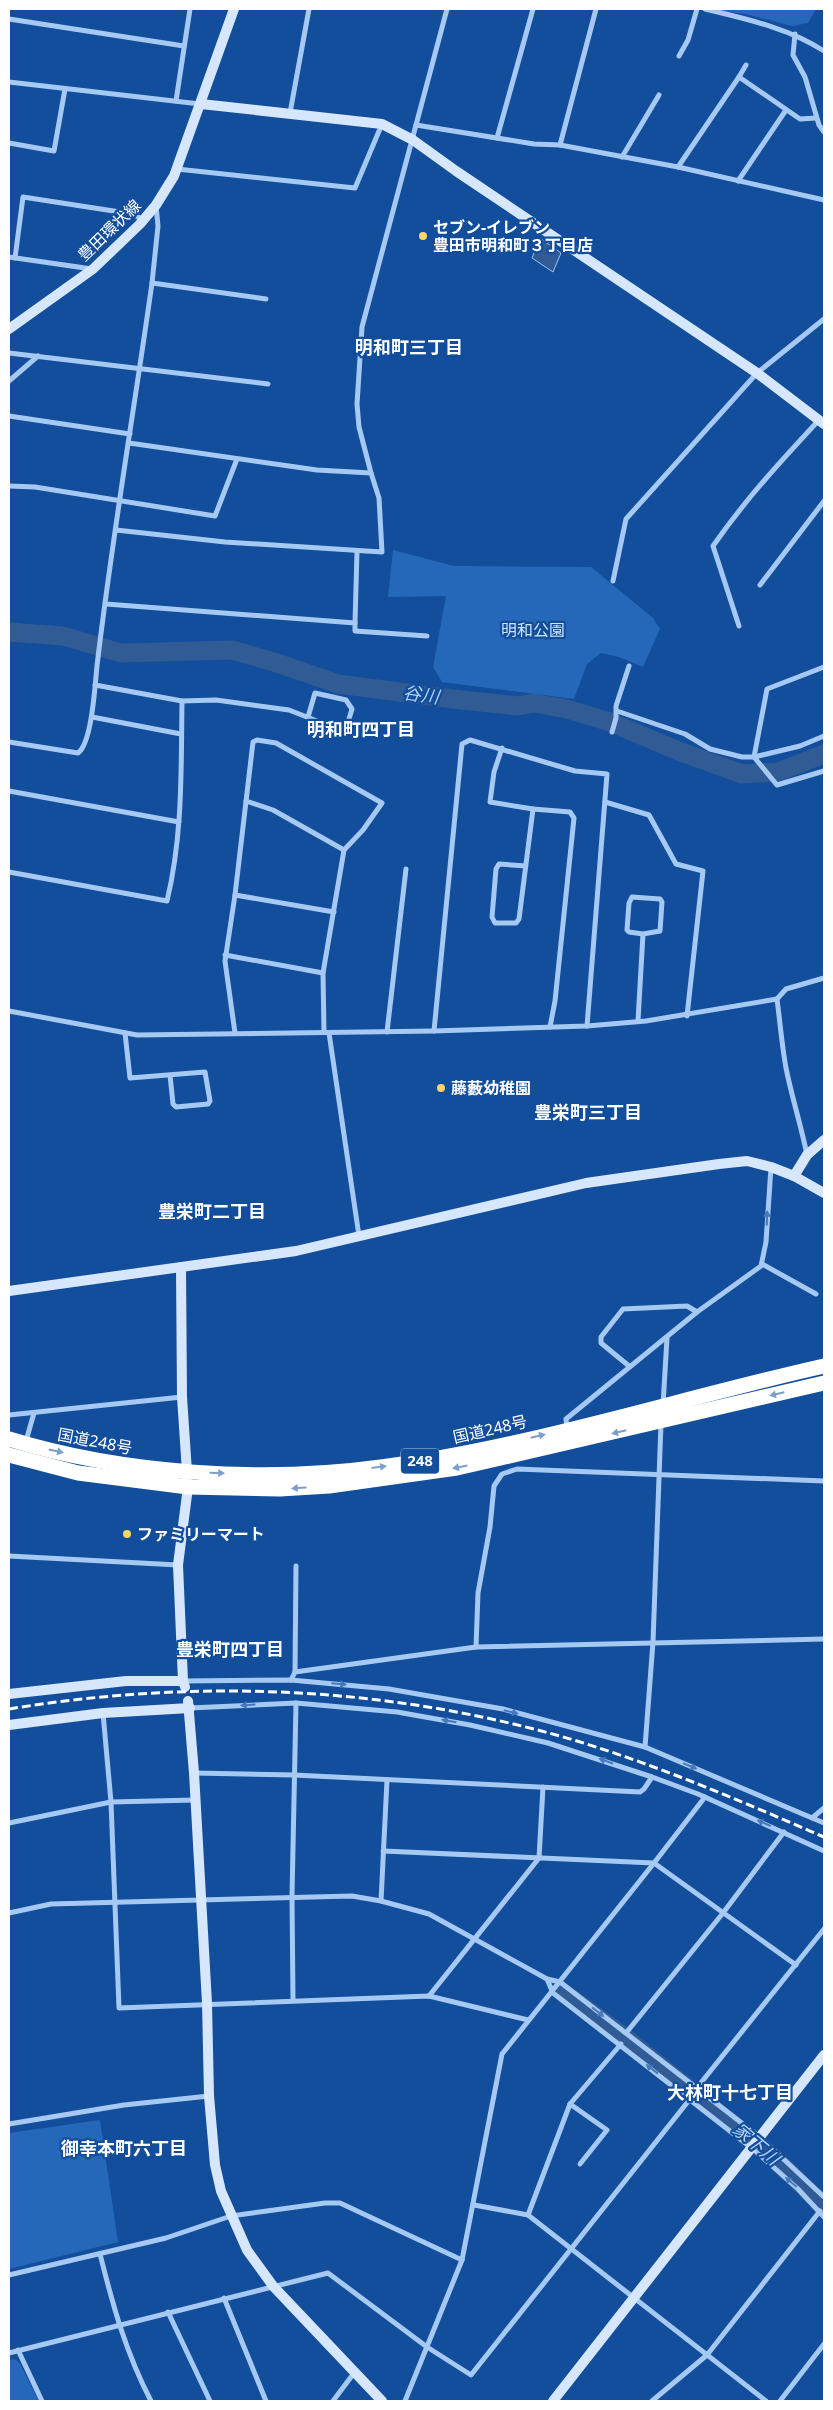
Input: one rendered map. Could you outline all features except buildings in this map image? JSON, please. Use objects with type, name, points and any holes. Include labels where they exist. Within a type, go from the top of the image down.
[{"type":"highway","name":"国道248号","points":[[9,1439],[187,1479],[255,1474],[328,1472],[379,1467],[469,1452],[663,1407],[824,1366]]},
{"type":"highway","name":"国道248号","points":[[9,1455],[78,1473],[187,1479],[280,1489],[329,1486],[458,1468],[515,1463],[661,1422],[824,1383]]},
{"type":"street","points":[[176,101],[190,9]]},
{"type":"street","name":"豊田環状線","points":[[9,329],[93,269],[144,220],[156,205],[176,169],[234,9]]},
{"type":"street","points":[[290,113],[309,9]]},
{"type":"street","points":[[116,530],[225,542],[382,552],[379,498],[359,427],[357,404],[362,327],[447,9]]},
{"type":"street","points":[[497,138],[533,9]]},
{"type":"street","points":[[560,145],[596,9]]},
{"type":"street","points":[[679,56],[688,40],[697,9]]},
{"type":"street","points":[[705,9],[795,34],[824,51]]},
{"type":"street","points":[[9,19],[184,46]]},
{"type":"street","points":[[795,34],[793,55],[805,77],[816,118],[824,132]]},
{"type":"street","points":[[678,167],[746,65]]},
{"type":"street","points":[[739,77],[800,119],[816,118]]},
{"type":"street","points":[[9,82],[382,124],[413,140],[456,171],[758,373],[822,422],[760,483],[712,546],[739,626]]},
{"type":"street","points":[[9,143],[54,151],[66,89]]},
{"type":"street","points":[[622,157],[659,95]]},
{"type":"street","points":[[738,180],[786,110]]},
{"type":"street","points":[[176,169],[355,188],[382,124]]},
{"type":"street","points":[[416,125],[534,144],[560,145],[678,167],[824,200]]},
{"type":"street","points":[[93,269],[12,258],[23,197],[133,214],[144,220]]},
{"type":"street","points":[[9,742],[78,753],[83,750],[92,717],[98,657],[152,283],[158,226],[156,205]]},
{"type":"street","points":[[152,283],[266,299]]},
{"type":"street","points":[[613,581],[626,519],[758,373],[824,319]]},
{"type":"street","points":[[9,353],[268,384]]},
{"type":"street","points":[[9,381],[38,356]]},
{"type":"street","points":[[9,416],[130,434]]},
{"type":"street","points":[[129,443],[317,470],[371,473]]},
{"type":"street","points":[[9,486],[121,500],[215,516],[237,459]]},
{"type":"street","points":[[760,585],[824,501]]},
{"type":"street","points":[[357,551],[355,631],[427,636]]},
{"type":"street","points":[[106,604],[355,622]]},
{"type":"street","points":[[612,732],[629,666]]},
{"type":"street","points":[[824,667],[767,689],[754,758],[777,785],[824,771]]},
{"type":"street","points":[[95,685],[182,701],[216,700],[288,710],[345,732],[352,709],[346,700],[315,693],[308,717]]},
{"type":"street","points":[[9,872],[167,901],[176,866],[182,701]]},
{"type":"street","points":[[617,711],[685,734],[710,749],[742,757],[754,758],[800,746],[824,736]]},
{"type":"street","points":[[92,717],[182,734]]},
{"type":"street","points":[[234,1033],[225,955],[235,895],[253,742],[257,740],[276,743],[382,803],[363,830],[344,850],[323,973],[327,1032],[359,1236]]},
{"type":"street","points":[[434,1031],[462,744],[470,740],[575,770],[608,774],[587,1026]]},
{"type":"street","points":[[502,748],[494,772],[490,802],[533,809],[570,812],[574,818],[555,1001],[550,1027]]},
{"type":"street","points":[[9,791],[179,822]]},
{"type":"street","points":[[246,801],[273,810],[344,850]]},
{"type":"street","points":[[605,802],[649,814],[676,864],[703,871],[687,1016]]},
{"type":"street","points":[[526,866],[499,864],[496,869],[492,917],[495,923],[516,923],[519,919],[526,866],[533,809]]},
{"type":"street","points":[[387,1032],[406,869]]},
{"type":"street","points":[[235,895],[334,912]]},
{"type":"street","points":[[632,897],[660,899],[660,931],[643,934],[627,930],[630,900],[632,897]]},
{"type":"street","points":[[638,1021],[643,934]]},
{"type":"street","points":[[225,955],[323,973]]},
{"type":"street","points":[[9,1011],[125,1034],[387,1032],[587,1026],[687,1016],[777,999],[786,989],[824,978]]},
{"type":"street","points":[[777,999],[786,1066],[792,1096],[800,1117],[807,1155]]},
{"type":"street","points":[[125,1034],[130,1078],[205,1072],[210,1101],[208,1104],[176,1107],[173,1104],[170,1075]]},
{"type":"street","points":[[794,1176],[807,1155],[824,1140]]},
{"type":"street","points":[[9,1291],[296,1251],[586,1183],[738,1162],[770,1167],[794,1176],[824,1193]]},
{"type":"street","points":[[567,1429],[566,1419],[697,1312],[761,1265],[766,1242],[770,1167]]},
{"type":"street","points":[[761,1265],[816,1294]]},
{"type":"street","points":[[181,1267],[182,1397],[187,1479],[178,1565],[184,1684]]},
{"type":"street","points":[[629,1366],[601,1343],[601,1337],[623,1310],[687,1306],[697,1312]]},
{"type":"street","points":[[645,1747],[653,1642],[661,1422],[667,1338]]},
{"type":"street","points":[[9,1415],[182,1397]]},
{"type":"street","points":[[25,1444],[34,1413]]},
{"type":"street","points":[[476,1647],[478,1593],[490,1527],[494,1486],[502,1474],[515,1463],[660,1474],[824,1481]]},
{"type":"street","points":[[9,1556],[178,1565]]},
{"type":"street","points":[[291,1680],[296,1672],[296,1566]]},
{"type":"street","points":[[296,1672],[476,1647],[824,1639]]},
{"type":"street","points":[[9,1694],[126,1681],[184,1684],[291,1680],[389,1688],[464,1701],[547,1720],[645,1747],[824,1823]]},
{"type":"street","points":[[293,2000],[292,1896],[296,1703]]},
{"type":"street","points":[[9,1725],[103,1713],[189,1705],[296,1703],[397,1712],[470,1725],[548,1743],[652,1776],[705,1797],[824,1851]]},
{"type":"street","points":[[189,1705],[207,2003],[209,2096],[215,2165],[221,2191],[247,2250],[273,2286],[382,2401]]},
{"type":"street","points":[[103,1713],[111,1802],[119,2008],[207,2003],[429,1996],[528,2020]]},
{"type":"street","points":[[194,1773],[294,1775],[640,1792],[652,1776]]},
{"type":"street","points":[[381,1901],[387,1780]]},
{"type":"street","points":[[429,1996],[539,1858],[543,1787]]},
{"type":"street","points":[[405,2401],[462,2260],[502,2054],[528,2020],[553,1992],[705,1797]]},
{"type":"street","points":[[9,1823],[111,1802],[195,1800]]},
{"type":"street","points":[[812,1818],[824,1808]]},
{"type":"street","points":[[626,2033],[784,1832]]},
{"type":"street","points":[[383,1851],[654,1863],[796,1965]]},
{"type":"street","points":[[9,1913],[51,1904],[292,1896],[352,1896],[381,1901],[429,1914],[547,1979],[560,1982],[761,2138],[824,2197]]},
{"type":"street","points":[[696,2089],[824,1929]]},
{"type":"street","points":[[547,1979],[553,1992],[753,2149],[798,2189],[824,2217]]},
{"type":"street","points":[[528,2215],[570,2104],[621,2044]]},
{"type":"street","points":[[553,2401],[753,2149],[824,2055]]},
{"type":"street","points":[[9,2124],[124,2105],[209,2096]]},
{"type":"street","points":[[9,2353],[328,2273],[427,2348],[471,2375],[690,2099]]},
{"type":"street","points":[[570,2104],[608,2130],[580,2164]]},
{"type":"street","points":[[9,2275],[166,2238],[231,2216],[325,2203],[340,2203],[462,2260]]},
{"type":"street","points":[[474,2205],[528,2215],[573,2248],[766,2401]]},
{"type":"street","points":[[652,2401],[707,2355],[820,2211]]},
{"type":"street","points":[[100,2254],[118,2325],[134,2370],[151,2401]]},
{"type":"street","points":[[224,2298],[266,2401]]},
{"type":"street","points":[[168,2312],[210,2401]]},
{"type":"street","points":[[780,2401],[824,2344]]},
{"type":"street","points":[[18,2350],[42,2401]]},
{"type":"street","points":[[333,2401],[354,2373]]},
{"type":"green space","points":[[709,9],[816,9],[808,23],[792,26],[745,14]]},
{"type":"green space","name":"明和公園","points":[[393,550],[454,566],[591,567],[653,618],[660,629],[643,667],[619,657],[601,653],[587,664],[574,699],[442,682],[433,667],[446,596],[388,597]]},
{"type":"green space","points":[[100,2120],[118,2242],[9,2269],[9,2133]]},
{"type":"green space","points":[[13,2359],[19,2362],[39,2401],[9,2401],[9,2360]]},
{"type":"shaded area","points":[[540,238],[561,253],[553,272],[532,258]]},
{"type":"waterway","name":"谷川","points":[[9,632],[63,636],[121,653],[232,650],[338,684],[453,699],[518,706],[533,703],[567,709],[610,722],[681,752],[742,774],[778,772],[824,754]]},
{"type":"waterway","name":"家下川","points":[[565,1994],[623,2036],[775,2159],[824,2206]]},
{"type":"railway","points":[[9,1709],[80,1699],[151,1693],[223,1691],[294,1693],[366,1699],[437,1708],[507,1723],[609,1751],[702,1786],[824,1837]]},
{"type":"place","name":"セブン-イレブン 豊田市明和町３丁目店","points":[[423,236]]},
{"type":"place","name":"藤藪幼稚園","points":[[441,1088]]},
{"type":"place","name":"ファミリーマート","points":[[127,1534]]},
{"type":"district","name":"明和町三丁目","points":[[409,348]]},
{"type":"district","name":"明和町四丁目","points":[[361,730]]},
{"type":"district","name":"豊栄町三丁目","points":[[588,1113]]},
{"type":"district","name":"豊栄町二丁目","points":[[212,1212]]},
{"type":"district","name":"豊栄町四丁目","points":[[230,1650]]},
{"type":"district","name":"大林町十七丁目","points":[[730,2093]]},
{"type":"district","name":"御幸本町六丁目","points":[[124,2149]]}]
